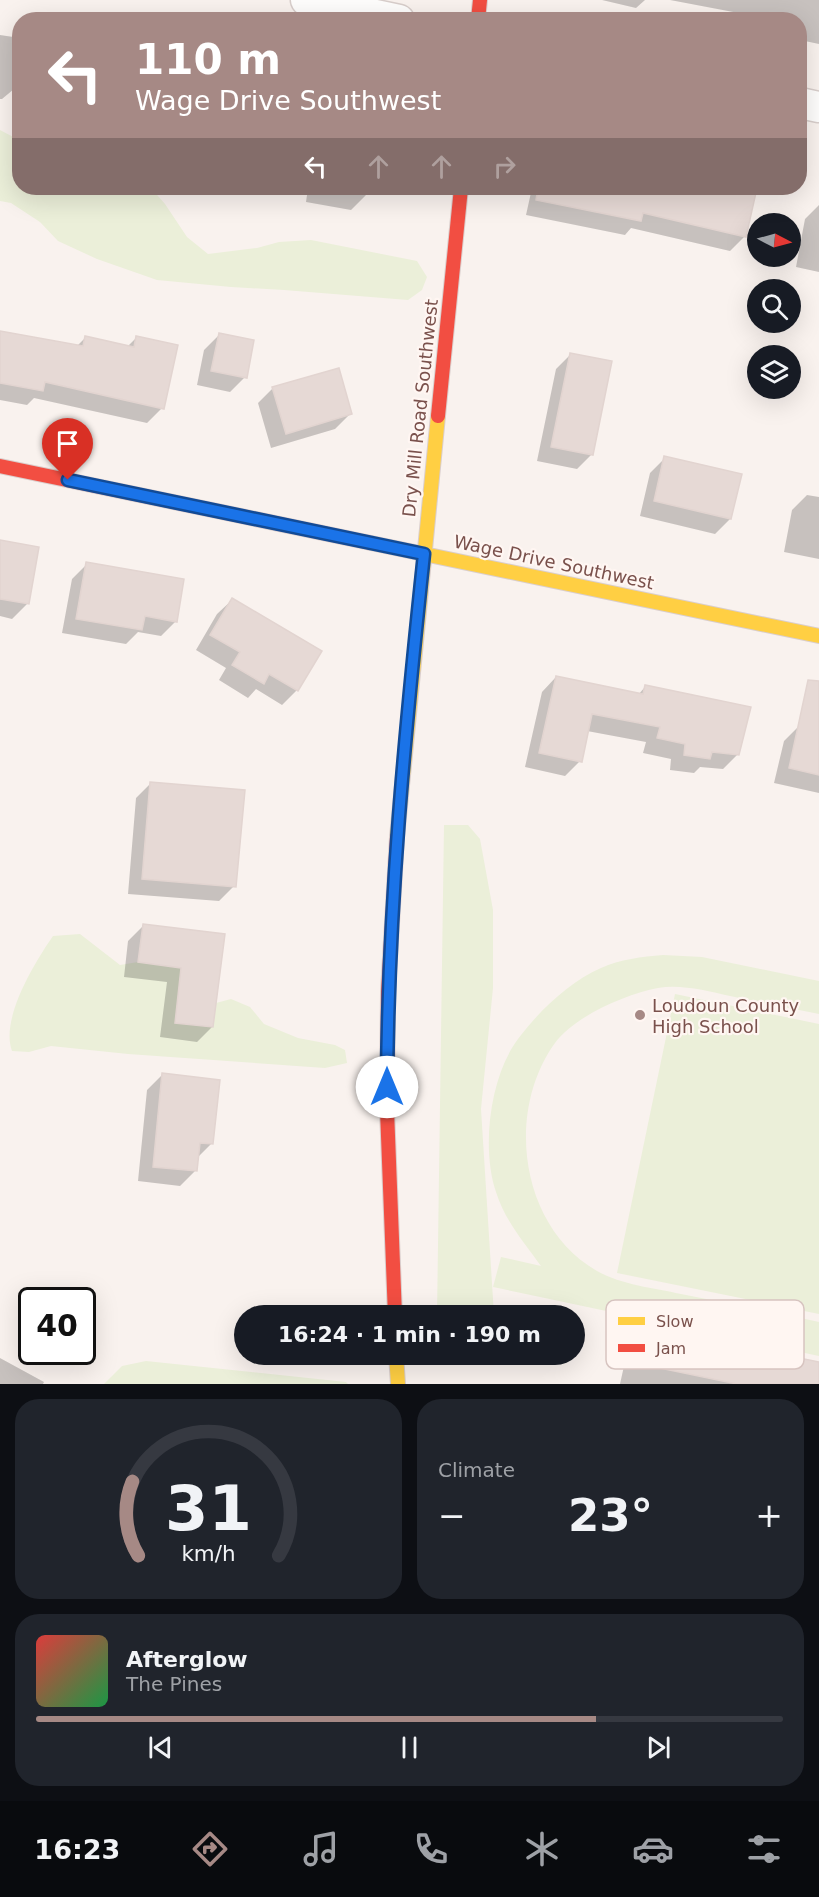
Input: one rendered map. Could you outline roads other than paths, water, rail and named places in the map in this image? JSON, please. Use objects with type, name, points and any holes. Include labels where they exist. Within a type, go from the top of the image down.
[{"type":"street","points":[[306,0],[362,12]]},
{"type":"street","name":"Dry Mill Road Southwest","points":[[395,1305],[387,1110],[388,992],[398,815],[460,195]]},
{"type":"street","name":"Wage Drive Southwest","points":[[0,466],[819,636]]},
{"type":"street","points":[[397,1365],[398,1384]]},
{"type":"place","name":"Loudoun County High School","points":[[640,1015]]}]
